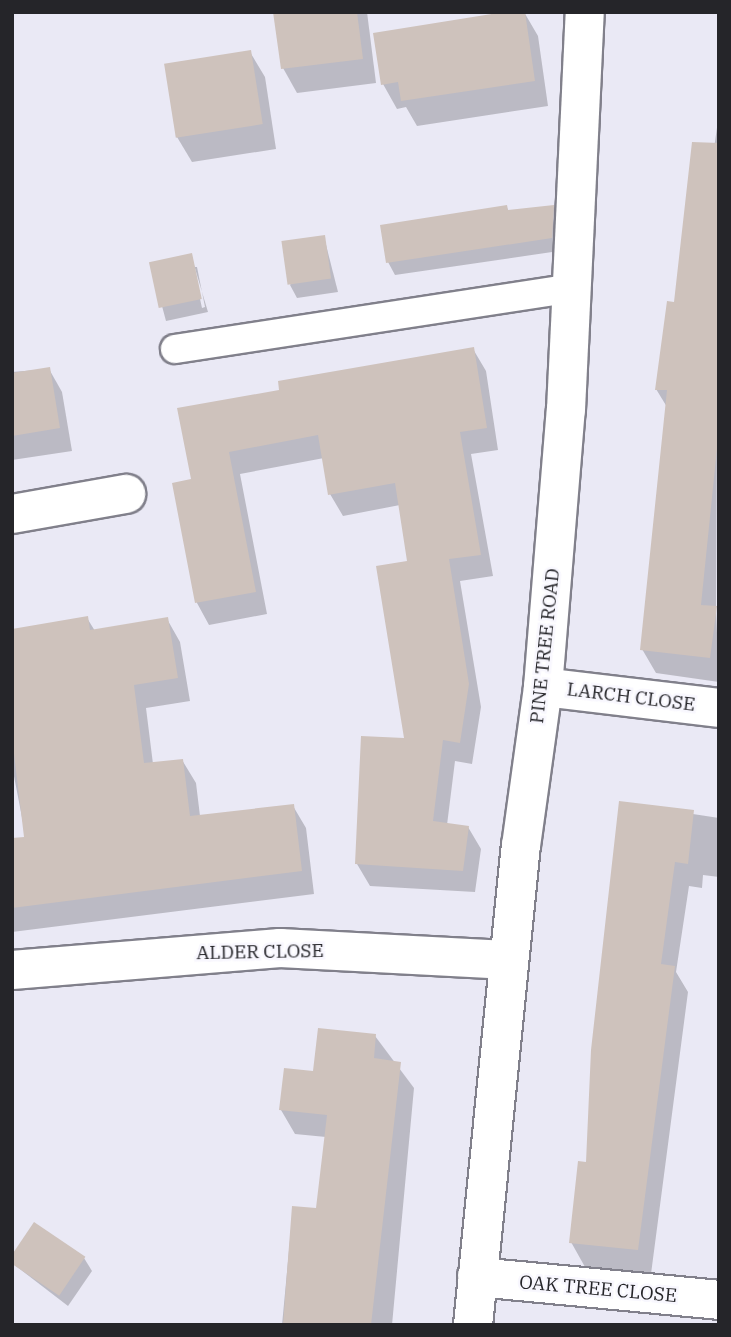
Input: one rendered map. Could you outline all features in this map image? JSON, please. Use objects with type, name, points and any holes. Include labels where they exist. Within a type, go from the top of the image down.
[{"type":"street","name":"PINE TREE ROAD","points":[[472,1325],[508,960],[543,687],[573,288],[585,12]]},
{"type":"street","points":[[12,514],[126,494]]},
{"type":"street","name":"LARCH CLOSE","points":[[543,687],[719,708]]},
{"type":"street","name":"ALDER CLOSE","points":[[12,970],[280,948],[508,960]]},
{"type":"street","name":"OAK TREE CLOSE","points":[[477,1277],[719,1300]]},
{"type":"lane","points":[[175,349],[573,288]]},
{"type":"building","points":[[273,12],[357,12],[363,59],[281,69]]},
{"type":"building","points":[[504,12],[525,12],[535,81],[401,101],[398,82],[381,85],[373,33]]},
{"type":"building","points":[[251,50],[263,124],[176,138],[164,64]]},
{"type":"building","points":[[692,142],[719,143],[719,429],[701,605],[717,606],[710,658],[640,650],[667,390],[655,390],[667,301],[674,302]]},
{"type":"building","points":[[507,205],[508,210],[554,205],[552,238],[386,263],[380,225]]},
{"type":"building","points":[[325,235],[331,279],[288,285],[281,241]]},
{"type":"building","points":[[192,253],[202,299],[159,308],[149,262]]},
{"type":"building","points":[[474,347],[487,428],[460,432],[481,555],[449,559],[469,684],[460,743],[443,740],[433,821],[469,826],[463,871],[355,864],[361,736],[404,738],[376,566],[407,561],[395,483],[328,495],[318,435],[229,452],[256,592],[195,603],[172,483],[191,479],[177,408],[279,390],[278,381]]},
{"type":"building","points":[[50,367],[60,428],[12,436],[12,373]]},
{"type":"building","points":[[88,616],[90,630],[168,617],[178,678],[134,685],[144,763],[183,759],[190,816],[294,804],[302,871],[12,908],[12,838],[24,837],[12,737],[12,629]]},
{"type":"building","points":[[619,801],[694,810],[688,864],[675,862],[661,964],[675,966],[638,1250],[569,1243],[578,1161],[586,1162],[591,1050]]},
{"type":"building","points":[[318,1028],[376,1034],[374,1058],[401,1062],[371,1325],[283,1325],[292,1206],[316,1208],[327,1115],[279,1110],[284,1068],[313,1071]]},
{"type":"building","points":[[34,1222],[85,1257],[59,1296],[12,1264],[12,1255]]}]
